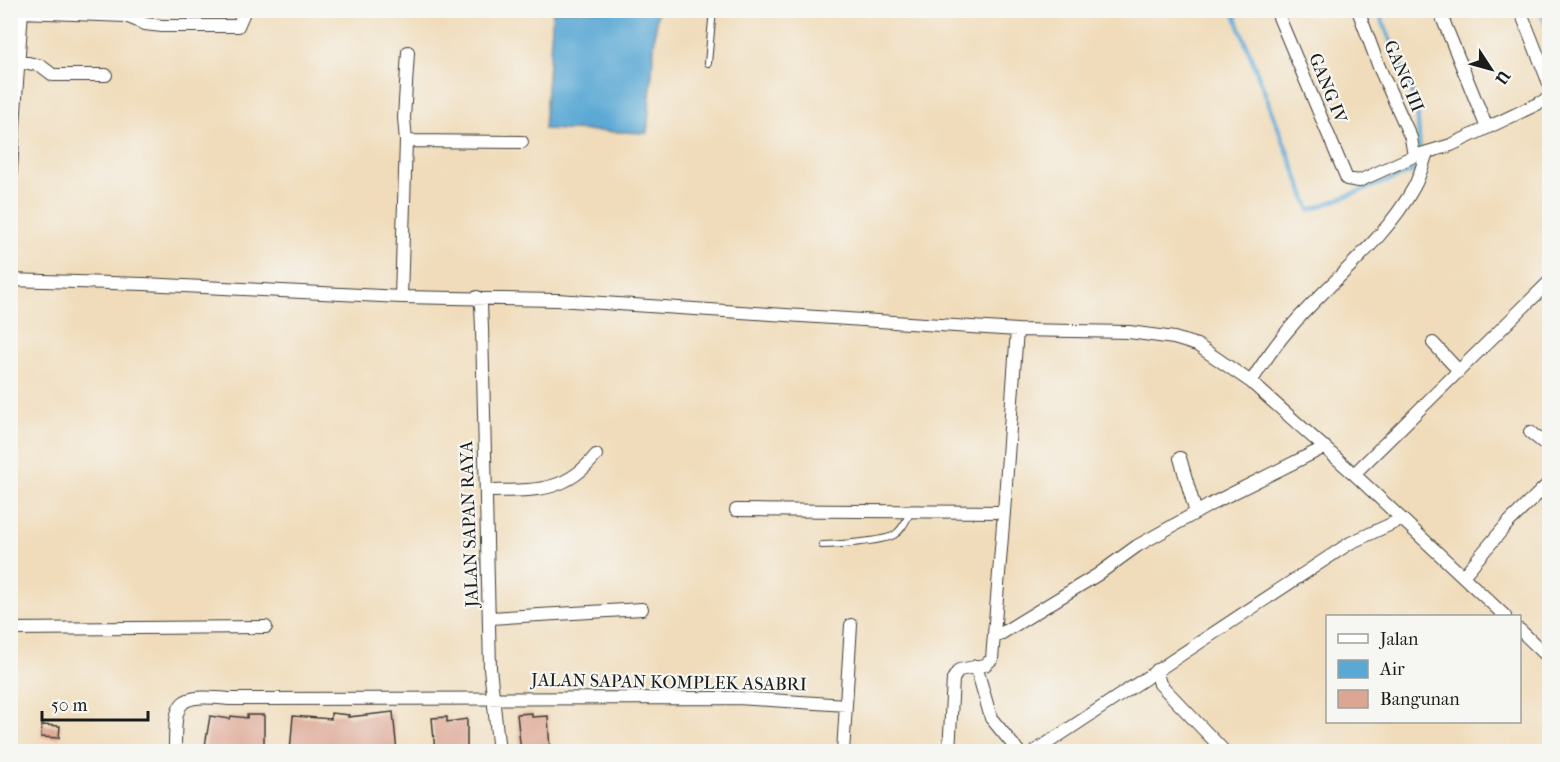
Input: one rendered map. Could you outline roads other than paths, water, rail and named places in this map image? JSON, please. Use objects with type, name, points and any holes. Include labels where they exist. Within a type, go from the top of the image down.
[{"type":"street","points":[[10,184],[22,11],[120,15],[145,24],[162,26],[238,26],[245,10]]},
{"type":"street","name":"GANG IV","points":[[1276,10],[1344,177],[1347,180],[1359,181],[1414,156]]},
{"type":"street","name":"GANG III","points":[[1358,10],[1379,67],[1411,138],[1414,156]]},
{"type":"street","points":[[1438,10],[1487,128]]},
{"type":"street","points":[[1520,10],[1550,86]]},
{"type":"street","points":[[401,297],[406,141],[404,118],[408,52]]},
{"type":"street","points":[[20,62],[41,66],[53,75],[106,75]]},
{"type":"street","points":[[1414,156],[1487,128],[1550,98]]},
{"type":"street","points":[[406,141],[522,142]]},
{"type":"street","points":[[1251,382],[1262,363],[1308,307],[1363,253],[1394,218],[1415,185],[1427,152]]},
{"type":"street","points":[[10,280],[144,284],[401,297],[477,297],[1017,330],[1129,333],[1174,338],[1197,345],[1251,382],[1325,447],[1504,615]]},
{"type":"street","points":[[1354,474],[1550,281]]},
{"type":"street","name":"JALAN SAPAN RAYA","points":[[477,297],[482,305],[492,698],[499,752]]},
{"type":"street","points":[[950,752],[953,679],[959,670],[985,665],[992,659],[1017,330]]},
{"type":"street","points":[[1433,343],[1459,371]]},
{"type":"street","points":[[1530,432],[1550,448]]},
{"type":"street","points":[[994,638],[1097,575],[1137,546],[1325,447]]},
{"type":"street","points":[[487,491],[532,490],[558,486],[587,467],[597,455]]},
{"type":"street","points":[[1180,458],[1196,513]]},
{"type":"street","points":[[1463,576],[1508,523],[1550,482]]},
{"type":"street","points":[[736,510],[1004,512]]},
{"type":"street","points":[[1034,752],[1350,543],[1401,519]]},
{"type":"street","points":[[490,618],[642,609]]},
{"type":"street","points":[[843,752],[851,625]]},
{"type":"street","points":[[10,629],[266,627]]},
{"type":"street","points":[[1521,631],[1550,659]]},
{"type":"street","points":[[976,666],[991,718],[1019,752]]},
{"type":"street","points":[[1156,670],[1166,691],[1225,752]]},
{"type":"street","name":"JALAN SAPAN KOMPLEK ASABRI","points":[[175,752],[175,720],[179,707],[195,696],[229,699],[738,698],[846,705]]},
{"type":"lane","points":[[708,63],[713,10]]},
{"type":"lane","points":[[822,545],[842,545],[885,539],[899,531],[911,512]]},
{"type":"water","points":[[553,11],[657,11],[647,133],[544,129]]},
{"type":"waterway","points":[[1233,10],[1310,210],[1419,169]]},
{"type":"waterway","points":[[1378,10],[1417,106],[1420,154]]},
{"type":"waterway","points":[[1540,10],[1550,35]]}]
